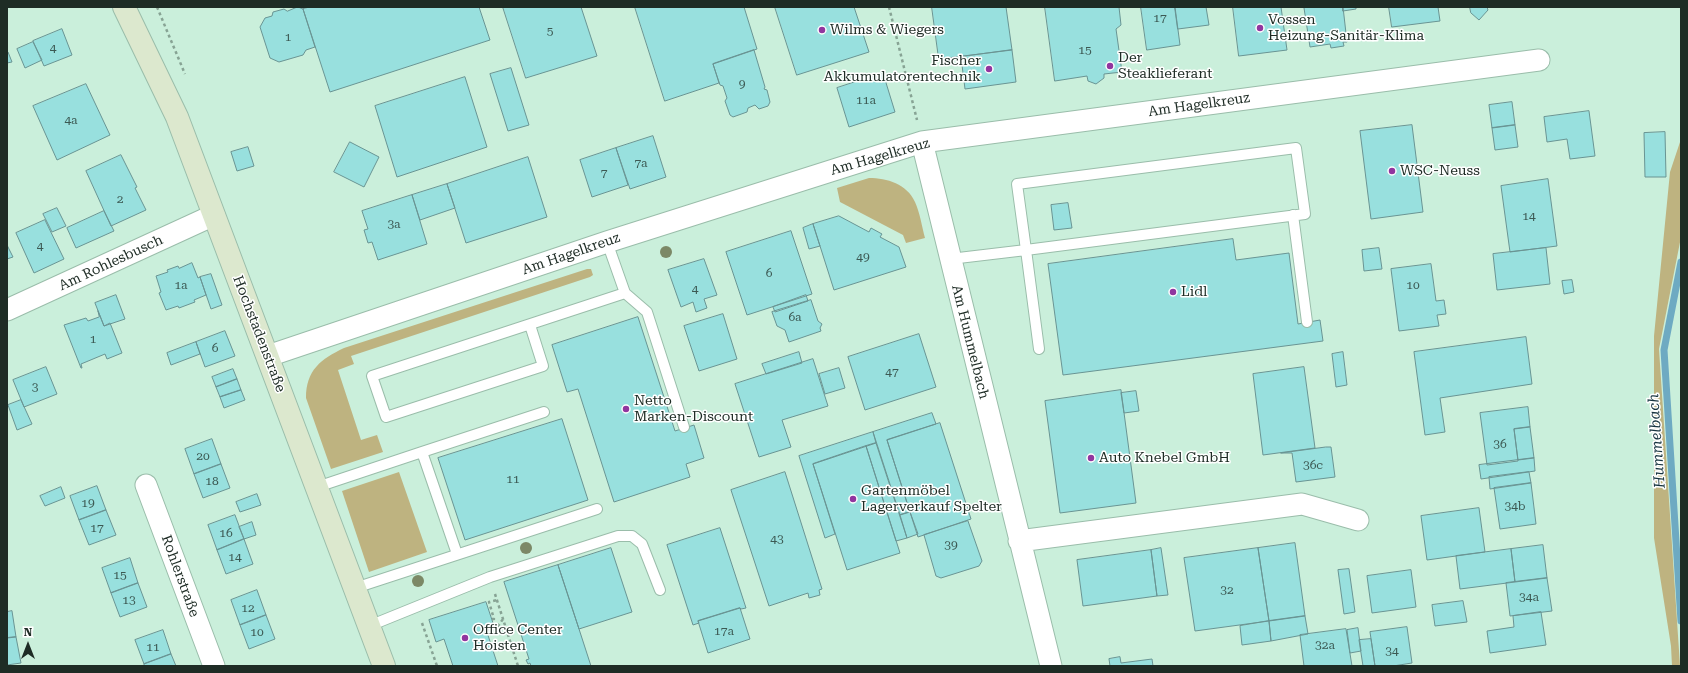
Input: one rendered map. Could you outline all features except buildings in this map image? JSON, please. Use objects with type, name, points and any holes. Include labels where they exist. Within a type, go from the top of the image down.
[{"type":"main road","name":"Hochstadenstraße","points":[[124,7],[177,117],[384,666]]},
{"type":"street","name":"Am Hagelkreuz","points":[[268,356],[607,242],[922,142],[1540,60]]},
{"type":"street","name":"Am Hummelbach","points":[[922,142],[1050,666]]},
{"type":"street","name":"Am Rohlesbusch","points":[[7,310],[214,215]]},
{"type":"street","name":"Rohlerstraße","points":[[146,485],[214,666]]},
{"type":"street","points":[[1019,541],[1302,504],[1358,520]]},
{"type":"lane","points":[[950,259],[1026,250],[1305,214],[1296,148],[1017,184],[1026,250],[1039,349]]},
{"type":"lane","points":[[1293,215],[1307,322]]},
{"type":"lane","points":[[607,242],[625,293],[647,312],[684,427]]},
{"type":"lane","points":[[530,325],[543,366],[386,417],[372,376],[625,293]]},
{"type":"lane","points":[[317,487],[544,412]]},
{"type":"lane","points":[[422,452],[457,554]]},
{"type":"lane","points":[[355,588],[597,509]]},
{"type":"lane","points":[[369,626],[490,577],[618,536],[632,536],[642,544],[660,590]]},
{"type":"path","points":[[889,7],[922,142]]},
{"type":"path","points":[[490,577],[518,666]]},
{"type":"path","points":[[492,619],[494,618],[489,602],[497,600]]},
{"type":"path","points":[[417,607],[437,666]]},
{"type":"path","points":[[486,630],[498,626],[503,618]]},
{"type":"shaded area","points":[[1681,139],[1681,237],[1659,349],[1680,666],[1672,666],[1671,646],[1654,538],[1654,336],[1670,172]]},
{"type":"shaded area","points":[[869,178],[883,179],[896,183],[907,191],[917,206],[925,238],[906,243],[903,235],[840,202],[837,188]]},
{"type":"shaded area","points":[[587,269],[591,269],[593,275],[590,277],[351,356],[354,364],[338,370],[361,440],[377,435],[383,452],[331,469],[306,398],[307,388],[312,373],[322,361],[344,348]]},
{"type":"shaded area","points":[[399,472],[427,552],[369,572],[342,491]]},
{"type":"waterway","name":"Hummelbach","points":[[1681,262],[1664,350],[1681,621]]},
{"type":"place","name":"Vossen Heizung-Sanitär-Klima","points":[[1260,28]]},
{"type":"place","name":"Wilms & Wiegers","points":[[822,30]]},
{"type":"place","name":"Der Steaklieferant","points":[[1110,66]]},
{"type":"place","name":"Fischer Akkumulatorentechnik","points":[[989,69]]},
{"type":"place","name":"WSC-Neuss","points":[[1392,171]]},
{"type":"place","name":"Lidl","points":[[1173,292]]},
{"type":"place","name":"Netto Marken-Discount","points":[[626,409]]},
{"type":"place","name":"Auto Knebel GmbH","points":[[1091,458]]},
{"type":"place","name":"Gartenmöbel Lagerverkauf Spelter","points":[[853,499]]},
{"type":"place","name":"Office Center Hoisten","points":[[465,638]]}]
